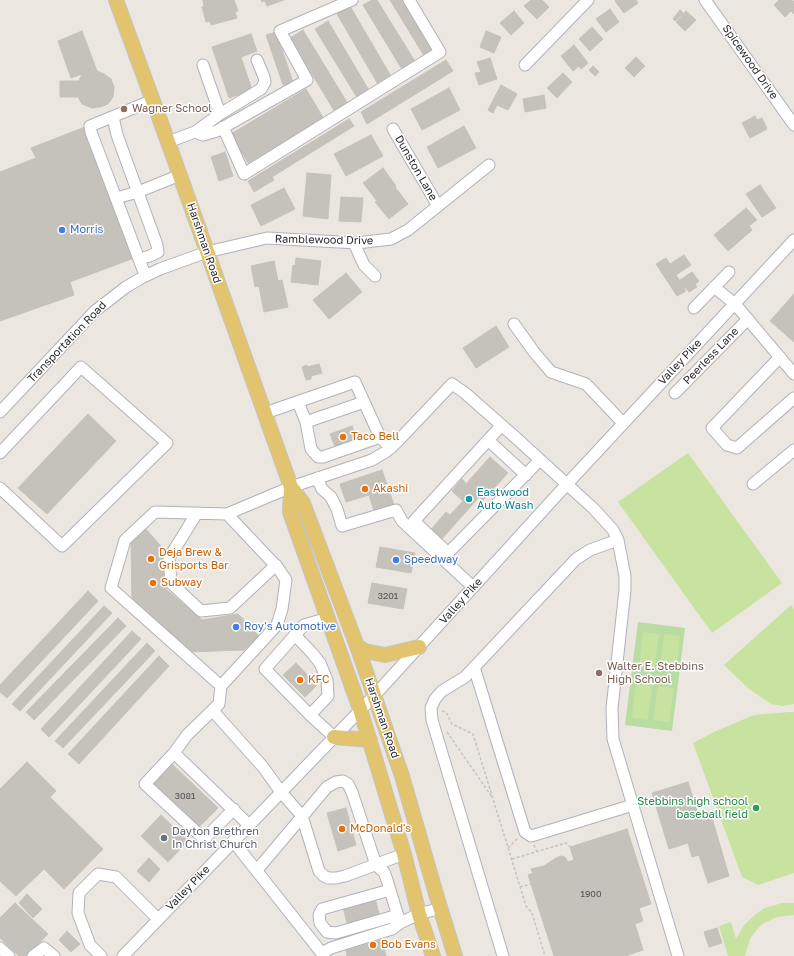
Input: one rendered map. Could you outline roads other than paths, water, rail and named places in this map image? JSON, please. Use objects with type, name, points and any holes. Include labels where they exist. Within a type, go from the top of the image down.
[{"type":"main road","name":"Harshman Road","points":[[116,0],[291,487],[303,503],[374,696],[402,776],[455,956]]},
{"type":"main road","name":"Harshman Road","points":[[291,487],[290,512],[370,740],[433,956]]},
{"type":"main road","points":[[356,646],[365,651],[385,655],[419,647]]},
{"type":"main road","points":[[334,737],[370,740]]},
{"type":"street","points":[[195,132],[203,135],[217,131],[307,80],[280,31],[352,0]]},
{"type":"street","points":[[223,128],[244,174],[440,52],[409,0]]},
{"type":"street","points":[[525,65],[588,0]]},
{"type":"street","name":"Spicewood Drive","points":[[705,0],[794,125]]},
{"type":"street","points":[[168,142],[195,132],[220,114],[261,90],[263,87],[264,77],[258,60]]},
{"type":"street","points":[[203,65],[220,114]]},
{"type":"street","points":[[145,276],[90,126],[153,100]]},
{"type":"street","points":[[113,117],[117,135],[157,245],[158,252],[139,259]]},
{"type":"street","name":"Dunston Lane","points":[[394,129],[438,206]]},
{"type":"street","name":"Ramblewood Drive","points":[[206,252],[267,238],[354,243],[391,239],[408,230],[489,165]]},
{"type":"street","points":[[116,198],[138,192],[180,175]]},
{"type":"street","name":"Valley Pike","points":[[123,956],[374,696],[623,423],[794,240]]},
{"type":"street","points":[[354,243],[364,265],[375,276]]},
{"type":"street","name":"Transportation Road","points":[[0,412],[95,311],[126,287],[145,276],[206,252]]},
{"type":"street","points":[[694,308],[729,272]]},
{"type":"street","points":[[714,287],[735,304],[793,370]]},
{"type":"street","name":"Peerless Lane","points":[[675,393],[748,318]]},
{"type":"street","points":[[514,324],[534,352],[551,372],[586,384],[623,423]]},
{"type":"street","points":[[780,357],[712,428],[727,445],[737,448],[794,398]]},
{"type":"street","points":[[0,453],[81,367],[167,443],[62,546],[0,488]]},
{"type":"street","points":[[264,413],[355,382],[380,437],[390,448]]},
{"type":"street","points":[[221,686],[111,588],[125,540],[155,512],[227,514],[291,487],[372,460],[390,448],[452,384],[465,393],[567,484],[604,519],[613,530],[618,540],[625,576],[625,590],[612,708],[613,739],[678,956]]},
{"type":"street","points":[[298,402],[306,422],[311,448],[318,457],[324,458],[380,437]]},
{"type":"street","points":[[306,422],[364,402]]},
{"type":"street","points":[[473,587],[414,521],[501,426]]},
{"type":"street","points":[[488,440],[526,475]]},
{"type":"street","points":[[753,484],[794,450]]},
{"type":"street","points":[[445,556],[540,460]]},
{"type":"street","points":[[317,478],[322,489],[331,497],[337,509],[342,526],[396,510],[400,518],[445,556]]},
{"type":"street","points":[[196,513],[170,558],[171,583],[201,611],[230,608],[276,566]]},
{"type":"street","points":[[227,514],[276,566],[286,580],[282,609],[277,625],[221,686],[219,704],[187,735],[174,753],[145,784],[204,839],[234,809]]},
{"type":"street","points":[[503,956],[432,720],[431,708],[435,698],[442,691],[465,677],[576,559],[590,550],[618,540]]},
{"type":"street","points":[[328,618],[304,625],[265,669],[334,737]]},
{"type":"street","points":[[295,635],[320,663],[327,680],[328,696],[310,715]]},
{"type":"street","points":[[474,667],[525,832],[531,836],[633,805]]},
{"type":"street","points":[[213,711],[263,767],[302,816],[319,871],[324,876],[328,878],[336,878],[404,854]]},
{"type":"street","points":[[174,753],[249,825]]},
{"type":"street","points":[[257,870],[327,787],[336,782],[343,781],[348,784],[352,792],[376,865],[384,872],[399,919]]},
{"type":"street","points":[[233,841],[323,955],[331,948],[392,929],[399,919]]},
{"type":"street","points":[[101,956],[90,945],[78,914],[79,893],[98,874],[116,877],[158,920]]},
{"type":"street","points":[[390,890],[322,909],[318,915],[320,923],[327,932],[336,933],[441,908]]},
{"type":"street","points":[[0,948],[9,956]]},
{"type":"street","points":[[33,956],[44,948],[54,956]]},
{"type":"place","name":"Wagner School","points":[[124,109]]},
{"type":"place","name":"Morris","points":[[62,230]]},
{"type":"place","name":"Taco Bell","points":[[343,437]]},
{"type":"place","name":"Akashi","points":[[365,489]]},
{"type":"place","name":"Eastwood Auto Wash","points":[[469,499]]},
{"type":"place","name":"Deja Brew & Grisports Bar","points":[[151,559]]},
{"type":"place","name":"Speedway","points":[[396,560]]},
{"type":"place","name":"Subway","points":[[153,583]]},
{"type":"place","name":"Roy's Automotive","points":[[236,627]]},
{"type":"place","name":"Walter E. Stebbins High School","points":[[599,673]]},
{"type":"place","name":"KFC","points":[[300,680]]},
{"type":"place","name":"Stebbins high school baseball field","points":[[756,808]]},
{"type":"place","name":"McDonald's","points":[[342,829]]},
{"type":"place","name":"Dayton Brethren In Christ Church","points":[[164,838]]},
{"type":"place","name":"Bob Evans","points":[[373,945]]}]
